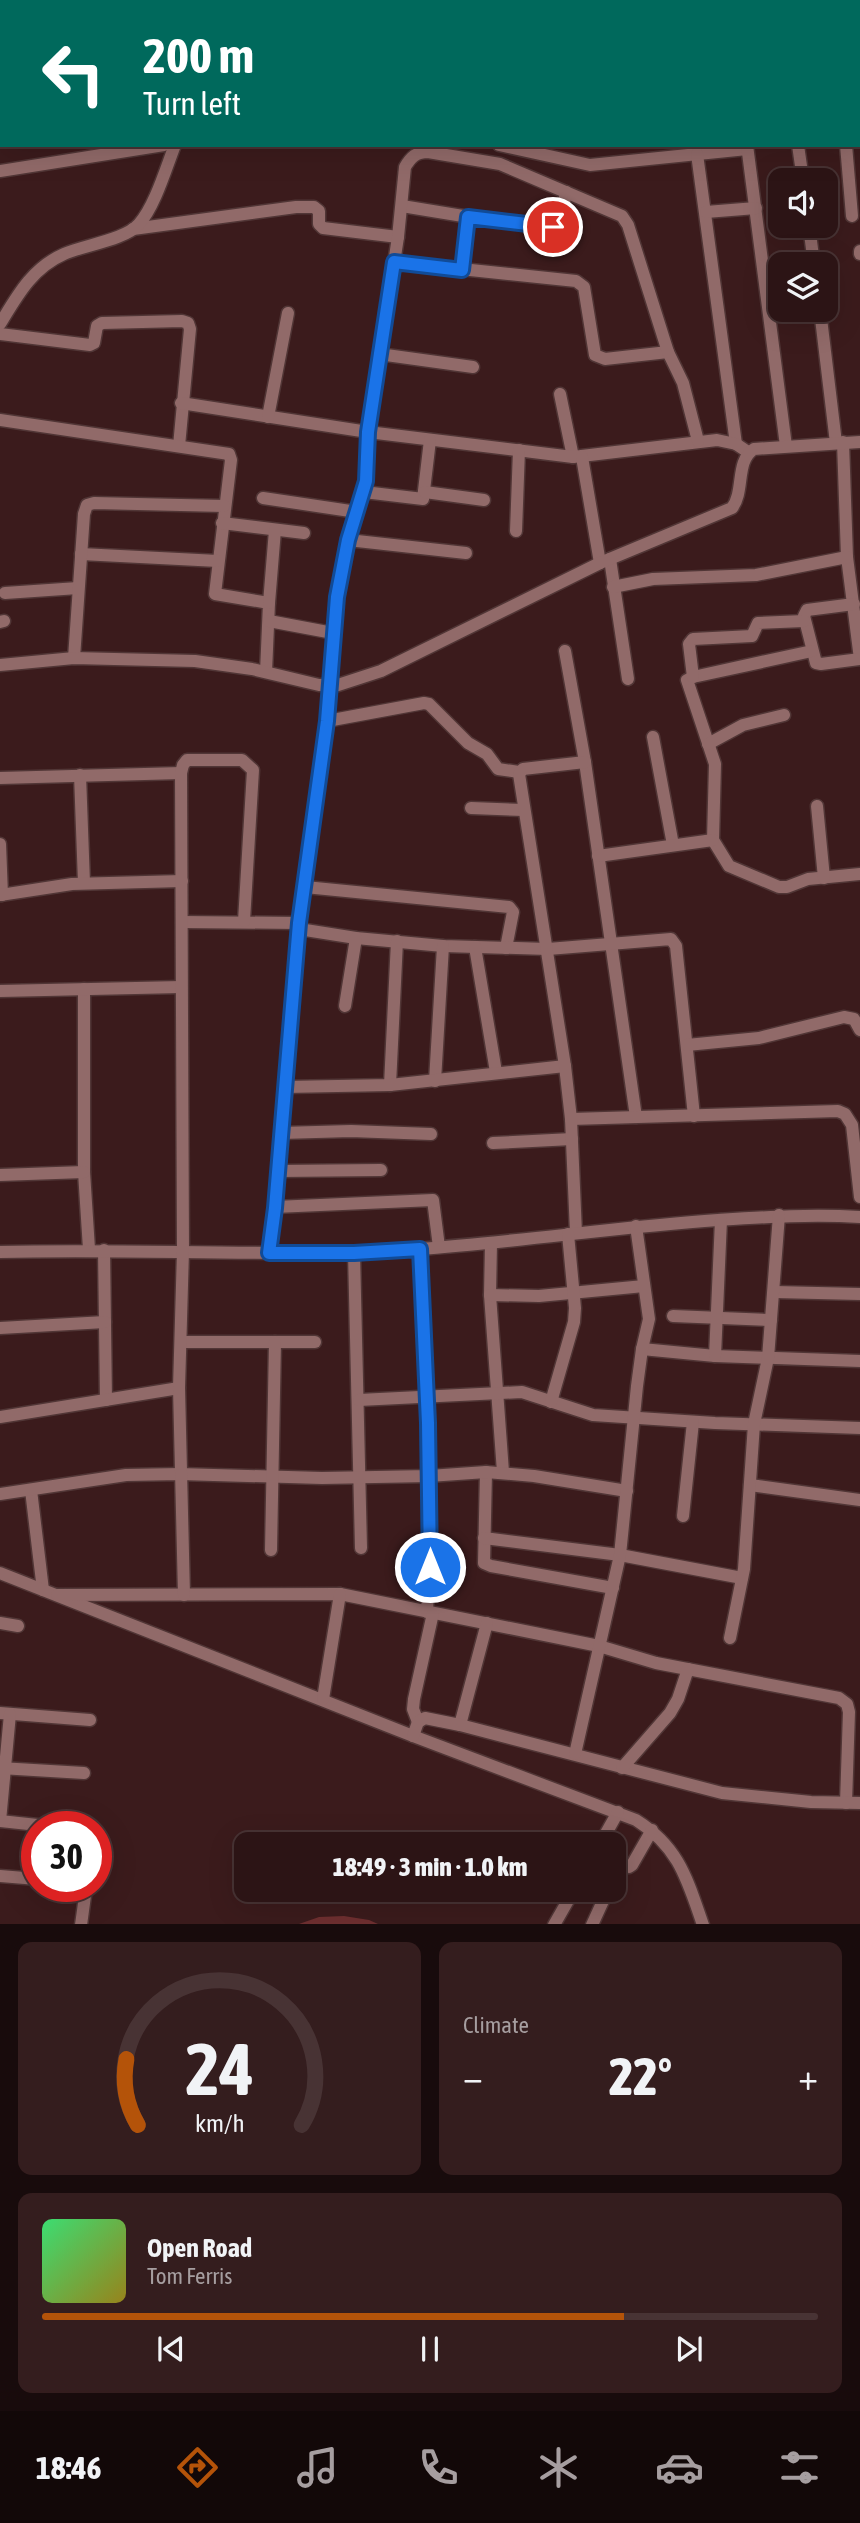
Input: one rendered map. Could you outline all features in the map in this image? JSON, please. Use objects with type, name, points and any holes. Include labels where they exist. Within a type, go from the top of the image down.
[{"type":"street","points":[[0,171],[86,151],[138,147]]},
{"type":"street","points":[[133,229],[149,207],[174,147]]},
{"type":"street","points":[[508,147],[590,166],[697,154],[717,148],[747,147],[786,446]]},
{"type":"street","points":[[798,147],[801,168]]},
{"type":"street","points":[[846,147],[852,216]]},
{"type":"street","points":[[269,1253],[299,926],[327,721],[337,597],[348,540],[364,492],[368,432],[398,237],[405,167],[410,159],[421,152],[450,150],[500,164],[617,213],[625,219],[668,352],[683,383],[698,441]]},
{"type":"street","points":[[697,154],[736,444]]},
{"type":"street","points":[[402,206],[556,227],[560,224],[566,192]]},
{"type":"street","points":[[0,324],[20,290],[43,266],[64,254],[133,229],[296,207],[314,207],[319,211],[319,224],[323,228],[398,237]]},
{"type":"street","points":[[706,212],[756,208]]},
{"type":"street","points":[[462,270],[468,217]]},
{"type":"street","points":[[394,262],[576,281],[584,287],[598,358],[668,352]]},
{"type":"street","points":[[268,417],[288,313]]},
{"type":"street","points":[[822,322],[840,443],[847,557],[859,628],[860,659],[816,663],[804,613],[807,610],[854,604]]},
{"type":"street","points":[[0,334],[90,345],[94,343],[97,326],[102,323],[188,323],[190,329],[179,446]]},
{"type":"street","points":[[379,354],[473,367]]},
{"type":"street","points":[[560,394],[613,587],[628,678]]},
{"type":"street","points":[[181,403],[368,432],[577,457],[717,440],[736,444],[748,452]]},
{"type":"street","points":[[0,420],[226,452],[231,456],[216,595],[269,603]]},
{"type":"street","points":[[364,492],[421,500],[425,492],[430,440]]},
{"type":"street","points":[[0,665],[74,658],[195,661],[330,685],[381,671],[605,561],[732,508],[738,498],[744,462],[748,452],[754,449],[860,442]]},
{"type":"street","points":[[516,531],[519,450]]},
{"type":"street","points":[[425,492],[484,500]]},
{"type":"street","points":[[263,498],[357,512]]},
{"type":"street","points":[[74,658],[85,508],[90,504],[224,506]]},
{"type":"street","points":[[222,523],[303,533]]},
{"type":"street","points":[[846,529],[860,529]]},
{"type":"street","points":[[266,672],[275,530]]},
{"type":"street","points":[[348,540],[466,554]]},
{"type":"street","points":[[81,554],[218,561]]},
{"type":"street","points":[[613,587],[653,579],[755,575],[847,557]]},
{"type":"street","points":[[5,593],[78,588]]},
{"type":"street","points":[[269,621],[333,633]]},
{"type":"street","points":[[693,677],[689,644],[693,639],[752,636],[758,623],[804,621]]},
{"type":"street","points":[[565,651],[585,762],[636,1117]]},
{"type":"street","points":[[812,651],[687,680],[715,769],[713,840],[729,866],[775,885],[787,887],[808,879],[860,874]]},
{"type":"street","points":[[327,721],[424,703],[429,704],[468,743],[487,754],[498,769],[519,772],[523,769],[585,762]]},
{"type":"street","points":[[708,744],[743,725],[784,715]]},
{"type":"street","points":[[653,737],[673,845]]},
{"type":"street","points":[[184,1595],[179,1388],[183,1251],[181,773],[184,762],[190,759],[242,760],[251,766],[253,776],[244,921]]},
{"type":"street","points":[[519,772],[548,949],[571,1119],[574,1322],[551,1402]]},
{"type":"street","points":[[0,778],[181,773]]},
{"type":"street","points":[[80,775],[84,883]]},
{"type":"street","points":[[817,806],[824,878]]},
{"type":"street","points":[[471,808],[524,810]]},
{"type":"street","points":[[598,856],[713,840]]},
{"type":"street","points":[[0,844],[1,895],[84,883],[182,881]]},
{"type":"street","points":[[305,887],[509,907],[513,912],[506,948]]},
{"type":"street","points":[[182,922],[244,921],[299,926],[356,938],[443,946],[548,949],[666,938],[674,941],[694,1116]]},
{"type":"street","points":[[345,1006],[356,938]]},
{"type":"street","points":[[390,1084],[397,941]]},
{"type":"street","points":[[435,1081],[443,946]]},
{"type":"street","points":[[475,947],[496,1072]]},
{"type":"street","points":[[0,991],[181,987]]},
{"type":"street","points":[[84,989],[84,1172],[89,1249]]},
{"type":"street","points":[[687,1045],[759,1038],[844,1017],[854,1018],[860,1030]]},
{"type":"street","points":[[285,1087],[435,1081],[565,1066]]},
{"type":"street","points":[[571,1119],[838,1111],[845,1114],[852,1125],[860,1196]]},
{"type":"street","points":[[281,1133],[351,1131],[431,1134]]},
{"type":"street","points":[[493,1143],[572,1139]]},
{"type":"street","points":[[278,1171],[381,1170]]},
{"type":"street","points":[[0,1175],[84,1172]]},
{"type":"street","points":[[275,1208],[433,1200],[439,1247]]},
{"type":"street","points":[[0,1252],[89,1249],[354,1253],[491,1243],[636,1226],[779,1215],[860,1217]]},
{"type":"street","points":[[730,1638],[742,1578],[754,1424],[768,1358],[779,1215]]},
{"type":"street","points":[[715,1356],[721,1220]]},
{"type":"street","points":[[575,1754],[620,1555],[642,1349],[649,1319],[636,1226]]},
{"type":"street","points":[[491,1243],[490,1295],[503,1472]]},
{"type":"street","points":[[418,1722],[413,1709],[414,1699],[430,1612],[427,1396],[420,1249]]},
{"type":"street","points":[[104,1250],[106,1400]]},
{"type":"street","points":[[354,1253],[361,1548]]},
{"type":"street","points":[[490,1295],[539,1296],[644,1286]]},
{"type":"street","points":[[775,1292],[860,1294]]},
{"type":"street","points":[[673,1316],[771,1320]]},
{"type":"street","points":[[0,1328],[105,1322]]},
{"type":"street","points":[[182,1342],[316,1342]]},
{"type":"street","points":[[271,1550],[275,1342]]},
{"type":"street","points":[[642,1349],[715,1356],[860,1361]]},
{"type":"street","points":[[0,1417],[179,1388]]},
{"type":"street","points":[[359,1400],[496,1392],[528,1393],[585,1414],[693,1422],[860,1428]]},
{"type":"street","points":[[683,1516],[693,1422]]},
{"type":"street","points":[[0,1494],[126,1475],[322,1478],[486,1472],[503,1472],[627,1491]]},
{"type":"street","points":[[486,1472],[483,1560],[487,1565],[613,1588]]},
{"type":"street","points":[[750,1485],[860,1500]]},
{"type":"street","points":[[31,1490],[43,1590]]},
{"type":"street","points":[[484,1538],[620,1555],[742,1578]]},
{"type":"street","points":[[0,1573],[412,1736],[618,1812],[652,1830],[672,1850],[703,1924]]},
{"type":"street","points":[[323,1699],[341,1594]]},
{"type":"street","points":[[57,1595],[341,1594],[600,1646],[656,1663],[839,1698],[847,1704],[854,1724],[853,1803],[811,1802],[722,1793],[425,1718],[418,1722],[412,1736]]},
{"type":"street","points":[[0,1623],[18,1626]]},
{"type":"street","points":[[460,1725],[487,1623]]},
{"type":"street","points":[[622,1768],[670,1713],[678,1699],[688,1669]]},
{"type":"street","points":[[21,1823],[0,1821],[5,1713],[90,1720]]},
{"type":"street","points":[[3,1768],[84,1773]]},
{"type":"street","points":[[607,1832],[618,1812]]},
{"type":"street","points":[[626,1866],[632,1865],[652,1830]]},
{"type":"street","points":[[0,1875],[21,1877]]},
{"type":"street","points":[[81,1924],[84,1902]]},
{"type":"street","points":[[554,1924],[567,1902]]},
{"type":"street","points":[[592,1924],[602,1902]]},
{"type":"shaded area","points":[[344,1916],[378,1924],[299,1924],[319,1917]]},
{"type":"route","points":[[430,1567],[428,1423],[420,1249],[354,1253],[269,1253],[299,923],[327,721],[337,597],[348,540],[366,481],[368,432],[394,262],[462,270],[468,217],[553,227]]}]
